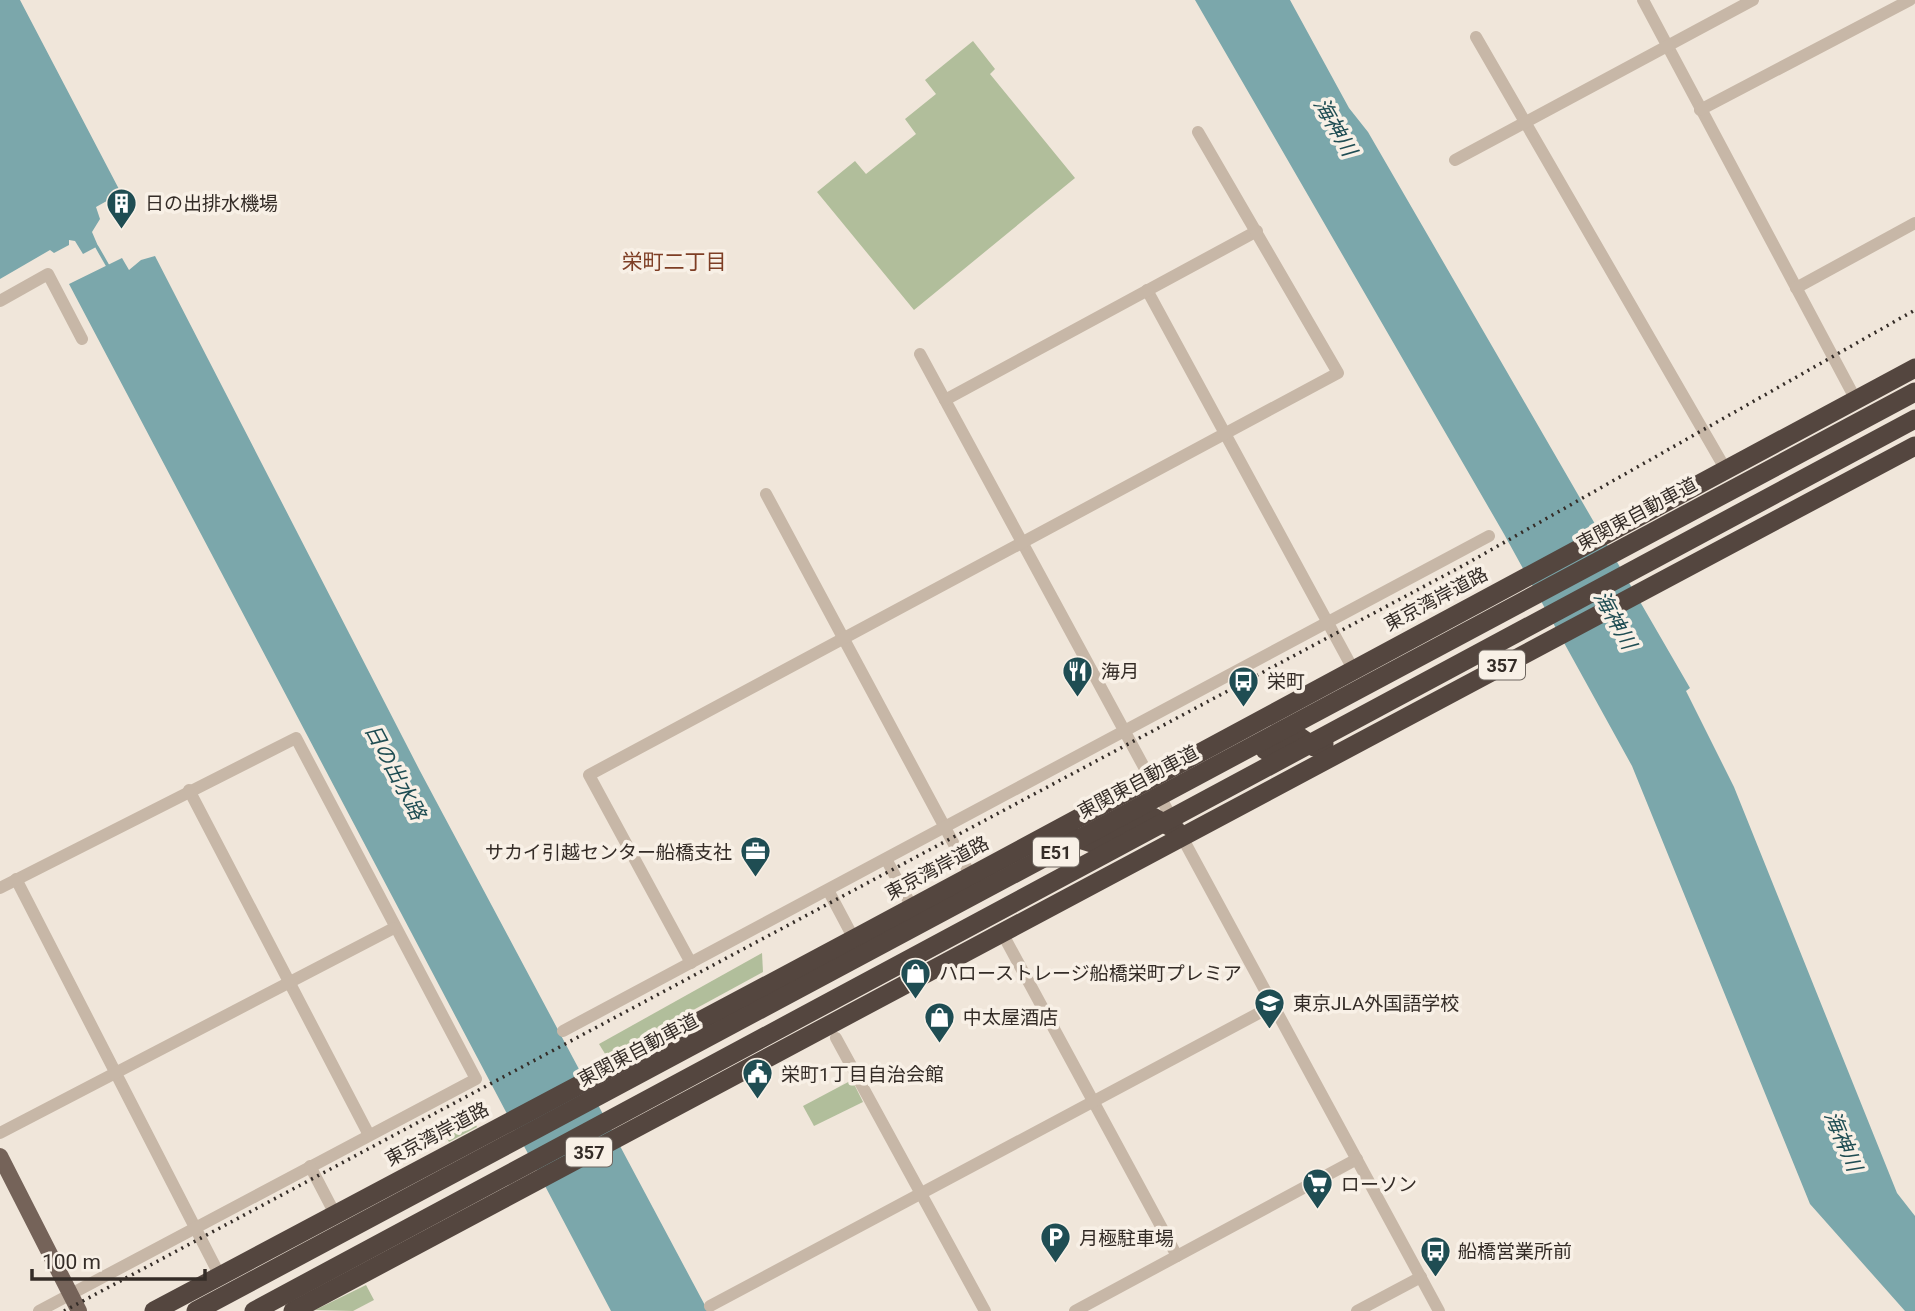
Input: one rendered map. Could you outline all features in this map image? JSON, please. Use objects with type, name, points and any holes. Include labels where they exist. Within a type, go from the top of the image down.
[{"type":"highway","name":"東京湾岸道路","points":[[154,1311],[854,939],[1915,368]]},
{"type":"highway","name":"東京湾岸道路","points":[[1733,466],[1758,459],[1915,380]]},
{"type":"highway","name":"東関東自動車道","points":[[196,1311],[1915,392]]},
{"type":"highway","name":"E51","points":[[254,1311],[1915,419]]},
{"type":"highway","name":"357","points":[[293,1311],[1657,582],[1906,456],[1915,446]]},
{"type":"highway","points":[[1150,778],[1178,792],[1190,790],[1293,736],[1302,737],[1314,747],[1350,734],[1372,735]]},
{"type":"highway","points":[[994,863],[1003,865],[1069,834],[1098,845],[1153,817],[1164,820],[1182,835]]},
{"type":"main road","points":[[0,1156],[79,1311]]},
{"type":"street","points":[[1643,0],[1856,400]]},
{"type":"street","points":[[1455,160],[1753,0]]},
{"type":"street","points":[[1700,110],[1910,0]]},
{"type":"street","points":[[1476,37],[1525,123],[1733,466]]},
{"type":"street","points":[[691,963],[589,775],[1338,373],[1198,132]]},
{"type":"street","points":[[1796,288],[1915,223]]},
{"type":"street","points":[[945,400],[1257,231]]},
{"type":"street","points":[[0,301],[48,274],[82,338]]},
{"type":"street","points":[[1147,290],[1353,669]]},
{"type":"street","points":[[920,354],[1024,541],[1439,1311]]},
{"type":"street","points":[[766,494],[971,876]]},
{"type":"street","points":[[563,1031],[1489,536]]},
{"type":"street","points":[[0,888],[296,738],[476,1079],[39,1311]]},
{"type":"street","points":[[189,790],[369,1135]]},
{"type":"street","points":[[886,859],[912,907]]},
{"type":"street","points":[[16,879],[220,1276]]},
{"type":"street","points":[[828,890],[854,939]]},
{"type":"street","points":[[0,1133],[394,928]]},
{"type":"street","points":[[1001,931],[1177,1256]]},
{"type":"street","points":[[710,1306],[1274,1005]]},
{"type":"street","points":[[836,1038],[985,1311]]},
{"type":"street","points":[[1075,1311],[1357,1159]]},
{"type":"street","points":[[310,1166],[335,1214]]},
{"type":"street","points":[[1357,1311],[1421,1277]]},
{"type":"green space","points":[[973,41],[995,69],[990,74],[1075,178],[914,310],[817,192],[855,161],[866,174],[916,134],[905,119],[936,94],[925,80]]},
{"type":"green space","points":[[762,953],[763,972],[607,1057],[599,1044]]},
{"type":"green space","points":[[852,1080],[863,1102],[814,1126],[803,1106]]},
{"type":"green space","points":[[468,1110],[477,1127],[449,1142],[440,1126]]},
{"type":"green space","points":[[366,1285],[374,1300],[353,1311],[315,1310]]},
{"type":"water","points":[[0,0],[20,0],[121,193],[96,207],[100,219],[92,232],[98,246],[83,254],[75,241],[69,240],[69,245],[54,253],[50,250],[0,279]]},
{"type":"water","name":"海神川","points":[[1195,0],[1290,0],[1349,108],[1368,132],[1690,688],[1686,691],[1734,787],[1897,1193],[1915,1216],[1915,1311],[1905,1311],[1810,1204],[1632,766],[1504,534]]},
{"type":"water","points":[[155,256],[420,771],[708,1311],[611,1311],[69,284],[122,258],[129,270],[141,260]]},
{"type":"waterway","name":"日の出水路","points":[[97,247],[109,268]]},
{"type":"railway","points":[[64,1311],[1466,564],[1915,310]]},
{"type":"place","name":"日の出排水機場","points":[[122,230]]},
{"type":"place","name":"海月","points":[[1078,698]]},
{"type":"place","name":"栄町","points":[[1244,708]]},
{"type":"place","name":"サカイ引越センター船橋支社","points":[[755,879]]},
{"type":"place","name":"ハローストレージ船橋栄町プレミア","points":[[916,1000]]},
{"type":"place","name":"東京JLA外国語学校","points":[[1270,1030]]},
{"type":"place","name":"中太屋酒店","points":[[940,1044]]},
{"type":"place","name":"栄町1丁目自治会館","points":[[758,1101]]},
{"type":"place","name":"ローソン","points":[[1318,1211]]},
{"type":"place","name":"月極駐車場","points":[[1056,1265]]},
{"type":"place","name":"船橋営業所前","points":[[1435,1278]]},
{"type":"district","name":"栄町二丁目","points":[[674,262]]}]
